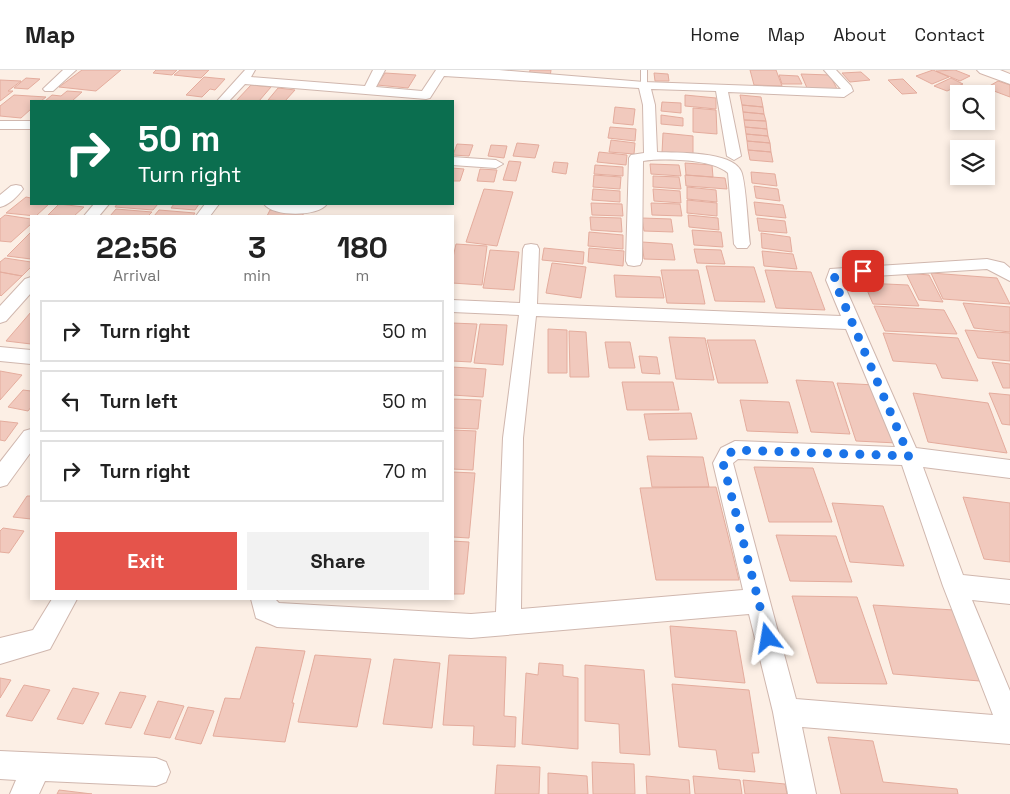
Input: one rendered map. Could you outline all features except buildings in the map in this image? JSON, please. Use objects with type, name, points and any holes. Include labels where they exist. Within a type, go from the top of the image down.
[{"type":"main road","points":[[984,70],[1010,79]]},
{"type":"street","points":[[48,89],[70,70]]},
{"type":"street","points":[[224,100],[240,80],[252,70]]},
{"type":"street","points":[[368,91],[379,70]]},
{"type":"street","points":[[240,80],[425,98],[437,75],[441,72],[492,72],[644,85],[844,94],[847,91],[847,88],[830,70],[820,70]]},
{"type":"street","points":[[644,85],[649,105],[650,156]]},
{"type":"street","points":[[721,88],[734,156]]},
{"type":"street","points":[[0,125],[30,125]]},
{"type":"street","points":[[634,261],[636,158],[650,156],[705,159],[726,164],[734,172],[742,244]]},
{"type":"street","points":[[454,161],[496,164]]},
{"type":"street","points":[[0,203],[16,189]]},
{"type":"street","points":[[92,215],[101,205]]},
{"type":"street","points":[[273,205],[277,207],[308,209],[318,205]]},
{"type":"street","points":[[508,623],[513,438],[528,309],[531,249]]},
{"type":"street","points":[[1010,276],[998,267],[987,264],[836,273],[834,280],[909,456],[954,586],[1010,724]]},
{"type":"street","points":[[0,317],[30,284]]},
{"type":"street","points":[[454,306],[851,323]]},
{"type":"street","points":[[0,354],[30,357]]},
{"type":"street","points":[[0,478],[30,438]]},
{"type":"street","points":[[802,794],[786,712],[723,463],[728,454],[735,450],[909,456],[1010,469]]},
{"type":"street","points":[[954,586],[1010,592]]},
{"type":"street","points":[[0,651],[41,640],[64,600]]},
{"type":"street","points":[[263,600],[265,609],[277,615],[471,626],[759,601]]},
{"type":"street","points":[[786,712],[1010,730]]},
{"type":"street","points":[[0,764],[36,768],[156,772]]},
{"type":"street","points":[[24,794],[36,768]]},
{"type":"lane","points":[[644,70],[644,85]]},
{"type":"route","points":[[768,638],[723,463],[728,454],[735,450],[909,456],[834,280],[836,273],[863,271]]}]
